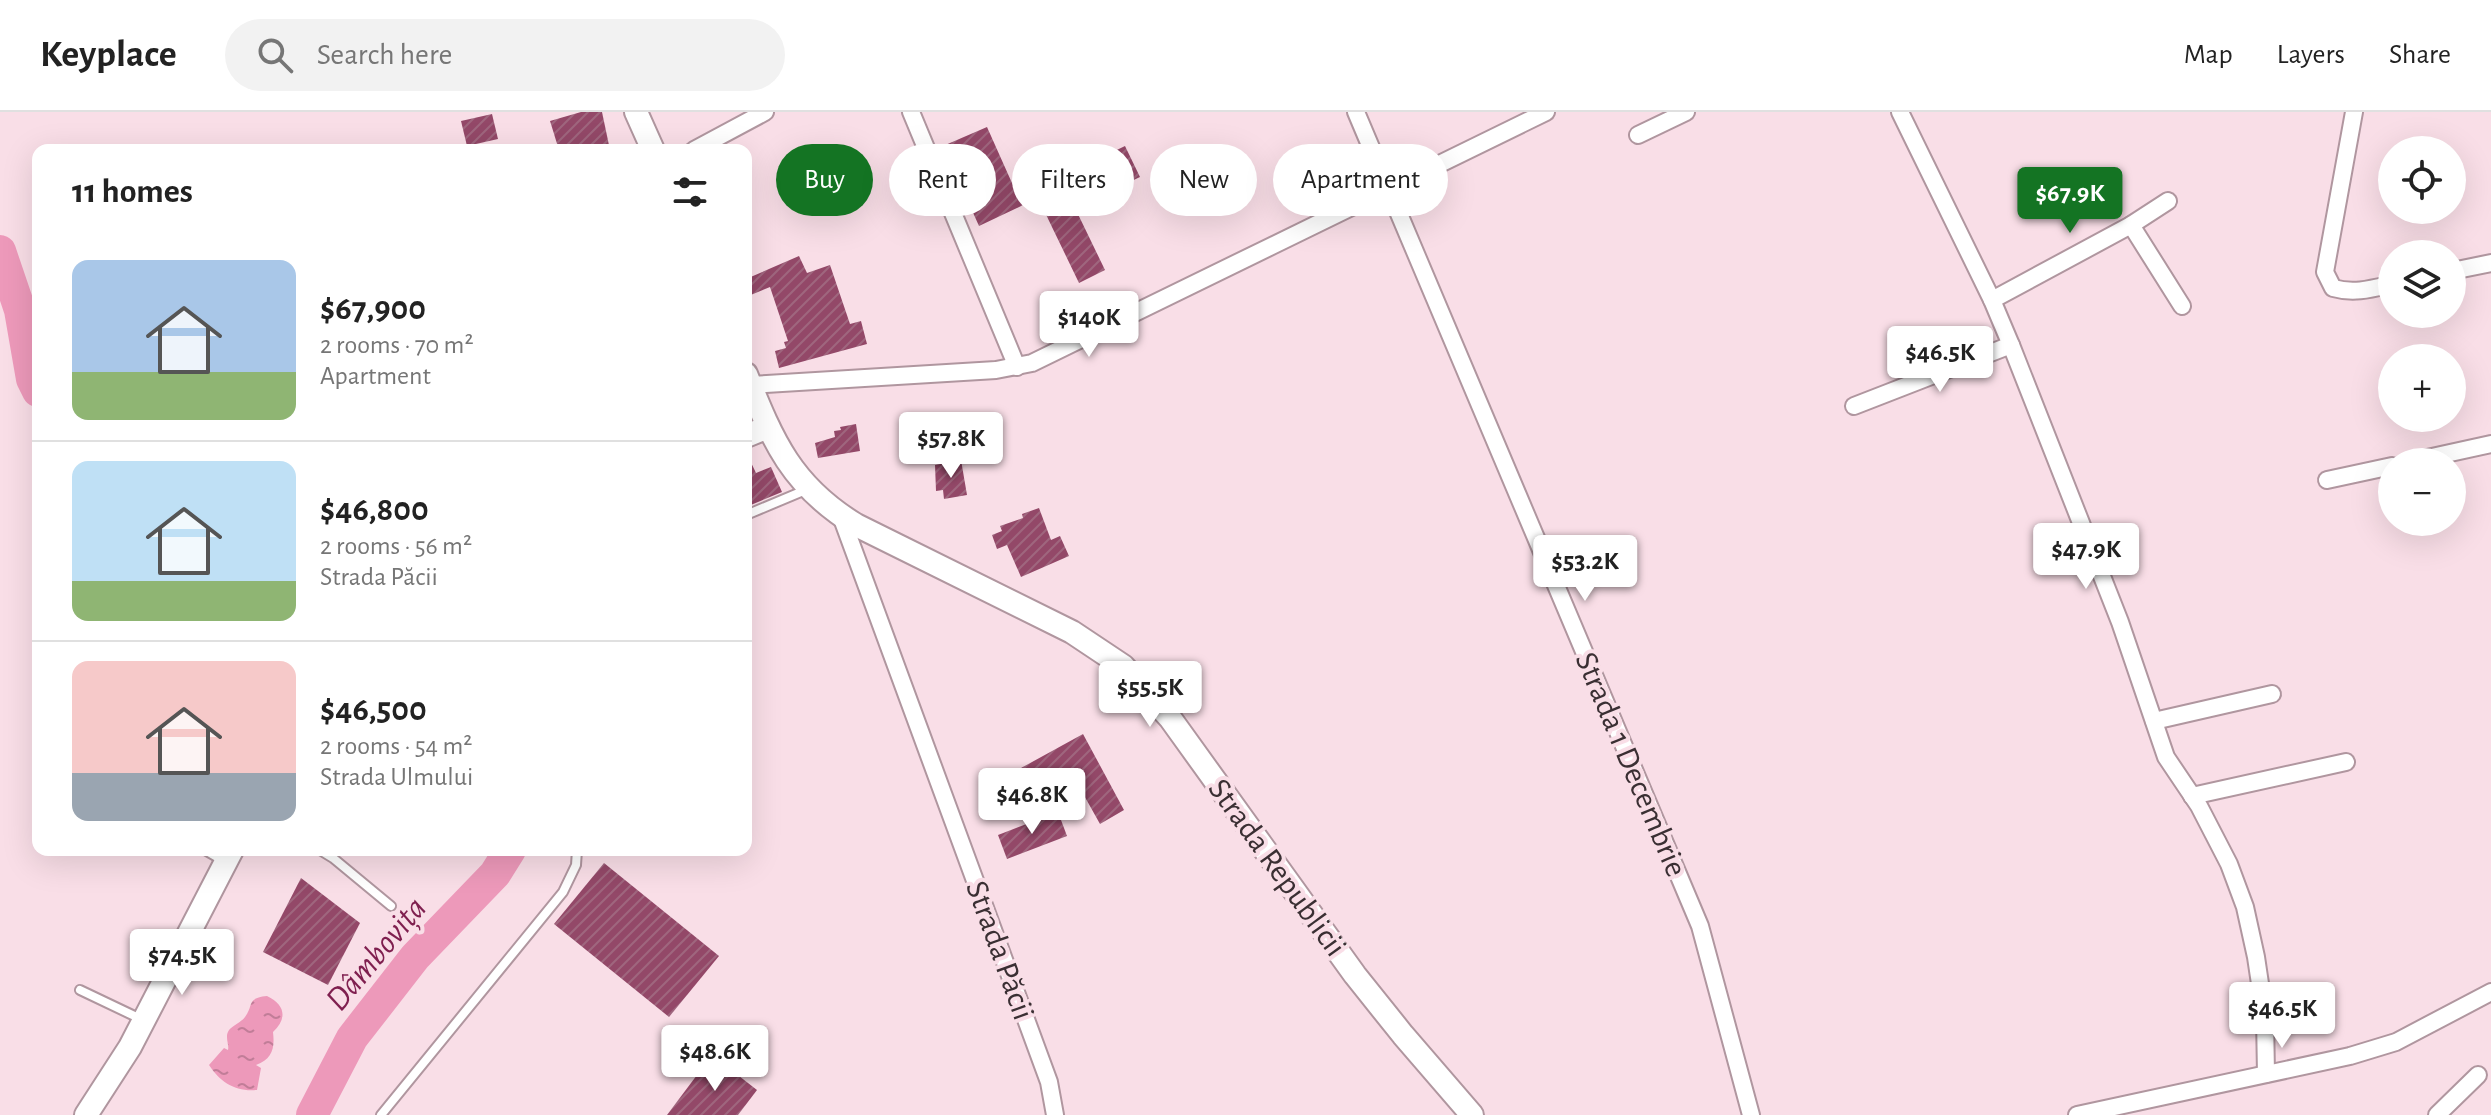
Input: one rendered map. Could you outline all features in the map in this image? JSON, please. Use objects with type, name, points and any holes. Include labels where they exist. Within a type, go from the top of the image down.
[{"type":"main road","points":[[636,112],[650,144]]},
{"type":"main road","name":"Strada Republicii","points":[[752,389],[768,427],[788,462],[809,489],[841,516],[1072,632],[1123,666],[1170,718],[1355,975],[1472,1115]]},
{"type":"main road","points":[[752,434],[768,427]]},
{"type":"main road","points":[[86,1115],[144,1021],[228,856]]},
{"type":"street","points":[[705,144],[765,112]]},
{"type":"street","points":[[911,112],[1017,367]]},
{"type":"street","name":"Strada 1 Decembrie","points":[[1356,112],[1370,144]]},
{"type":"street","points":[[1448,161],[1546,112]]},
{"type":"street","points":[[1638,135],[1686,112]]},
{"type":"street","points":[[1900,112],[2011,345],[2120,622],[2166,757],[2192,796],[2229,864],[2245,907],[2256,957],[2265,1017],[2266,1074]]},
{"type":"street","points":[[2354,112],[2325,272],[2333,288],[2357,292],[2378,287]]},
{"type":"street","points":[[1992,300],[2131,225],[2168,201]]},
{"type":"street","points":[[752,379],[1017,367],[1051,355],[1336,216]]},
{"type":"street","name":"Strada 1 Decembrie","points":[[1400,216],[1700,926],[1751,1115]]},
{"type":"street","points":[[2131,225],[2182,306]]},
{"type":"street","points":[[2466,268],[2491,263]]},
{"type":"street","points":[[1854,406],[2011,345]]},
{"type":"street","points":[[2466,449],[2491,444]]},
{"type":"street","points":[[2327,480],[2378,469]]},
{"type":"street","name":"Strada Păcii","points":[[841,516],[1049,1082],[1055,1115]]},
{"type":"street","points":[[2154,721],[2272,694]]},
{"type":"street","points":[[2192,796],[2346,762]]},
{"type":"street","points":[[2077,1115],[2350,1056],[2396,1042],[2491,992]]},
{"type":"street","points":[[2437,1115],[2478,1075]]},
{"type":"lane","points":[[752,513],[809,489]]},
{"type":"lane","points":[[329,856],[391,906]]},
{"type":"lane","points":[[381,1115],[563,892],[576,865],[577,856]]},
{"type":"lane","points":[[80,990],[144,1021]]},
{"type":"water","points":[[267,996],[278,1004],[282,1012],[281,1022],[273,1032],[271,1053],[256,1065],[261,1068],[257,1090],[235,1087],[223,1081],[209,1065],[224,1048],[228,1050],[229,1030],[245,1017],[253,1000]]},
{"type":"building","points":[[581,112],[602,112],[609,144],[557,144],[550,121]]},
{"type":"building","points":[[492,114],[498,139],[467,144],[461,121]]},
{"type":"building","points":[[987,127],[995,144],[948,144]]},
{"type":"building","points":[[996,147],[1012,183],[1012,210],[979,226],[974,216],[996,216]]},
{"type":"building","points":[[1134,165],[1140,177],[1134,180]]},
{"type":"building","points":[[1047,216],[1079,216],[1105,270],[1079,283]]},
{"type":"building","points":[[799,256],[807,273],[830,265],[850,324],[861,321],[867,344],[779,368],[775,351],[786,348],[784,342],[788,341],[770,287],[752,294],[752,276]]},
{"type":"building","points":[[856,424],[860,451],[818,458],[815,443],[835,437],[834,431],[841,430],[840,427]]},
{"type":"building","points":[[961,460],[967,495],[944,499],[943,490],[936,491],[935,465]]},
{"type":"building","points":[[752,465],[756,473],[771,467],[782,492],[752,504]]},
{"type":"building","points":[[1039,508],[1051,540],[1060,536],[1069,556],[1021,577],[1007,545],[997,549],[992,535],[1002,531],[1000,526]]},
{"type":"building","points":[[1083,734],[1124,810],[1100,824],[1072,774],[1027,799],[1012,773]]},
{"type":"building","points":[[1058,812],[1067,836],[1007,859],[998,835]]},
{"type":"building","points":[[604,863],[719,956],[669,1017],[554,924]]},
{"type":"building","points":[[301,878],[360,923],[328,985],[263,952]]},
{"type":"building","points":[[712,1055],[757,1090],[738,1115],[667,1115]]},
{"type":"waterway","name":"Dâmbovița","points":[[0,251],[20,310],[32,379]]},
{"type":"waterway","name":"Dâmbovița","points":[[312,1115],[352,1038],[415,957],[495,874],[506,856]]}]
